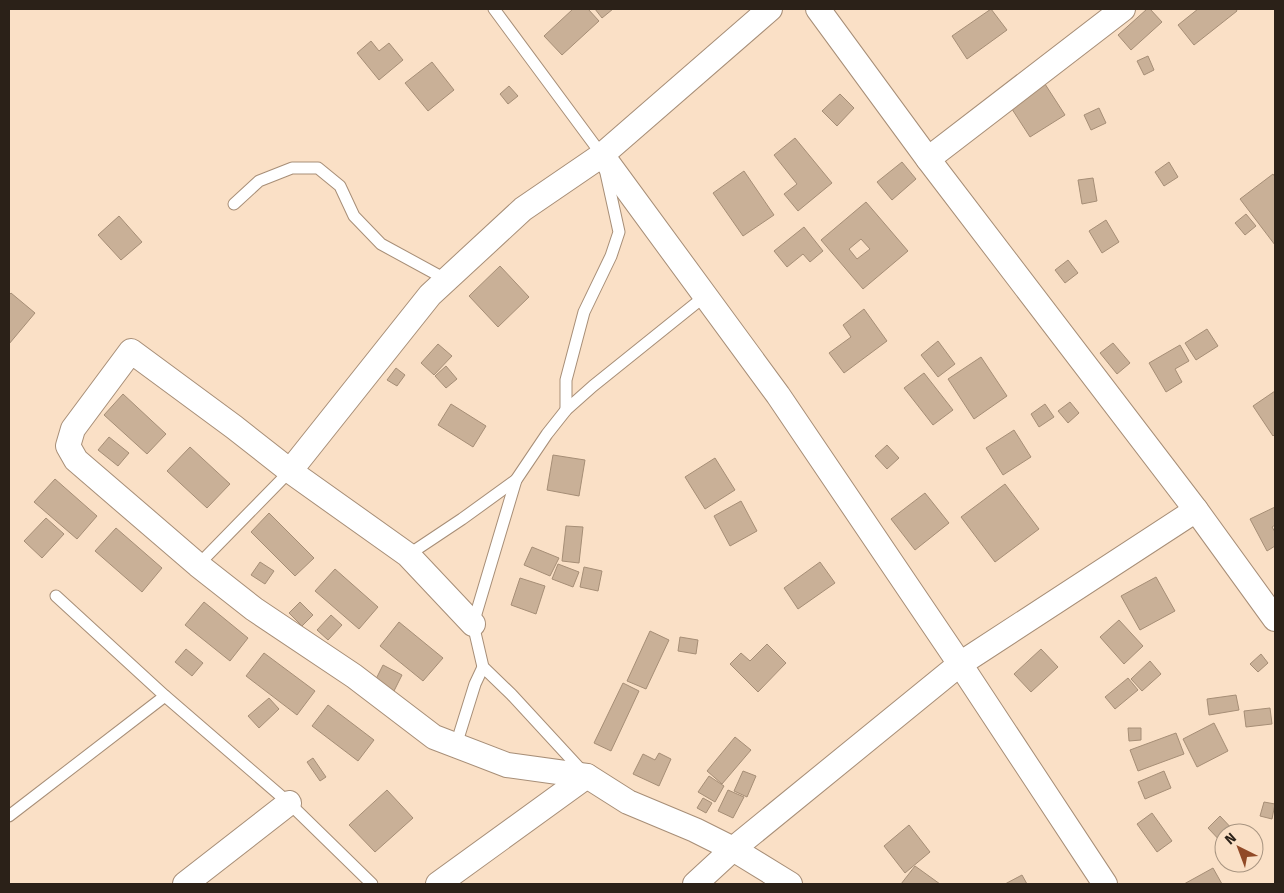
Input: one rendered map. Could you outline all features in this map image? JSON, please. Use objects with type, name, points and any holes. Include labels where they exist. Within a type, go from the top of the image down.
[{"type":"street","points":[[290,471],[430,295],[523,210],[602,155],[770,9]]},
{"type":"street","points":[[818,9],[928,159],[1196,510],[1275,619]]},
{"type":"street","points":[[928,159],[1123,9]]},
{"type":"street","points":[[602,155],[778,394],[960,664],[1105,884]]},
{"type":"street","points":[[473,624],[408,555],[290,471],[131,351],[73,430],[68,446],[76,460],[198,565],[254,609],[354,676],[434,737],[507,765],[587,776],[628,802],[695,830],[734,849],[790,884]]},
{"type":"street","points":[[695,884],[734,849],[960,664],[1196,510]]},
{"type":"street","points":[[438,884],[587,776]]},
{"type":"street","points":[[185,884],[289,803]]},
{"type":"lane","points":[[494,9],[602,155],[620,232],[584,312],[566,380],[566,410]]},
{"type":"lane","points":[[234,204],[260,181],[292,168],[318,168],[340,186],[354,216],[381,244],[447,280]]},
{"type":"lane","points":[[587,776],[511,694],[483,667],[473,624],[516,480],[547,434],[566,410],[593,386],[706,296]]},
{"type":"lane","points":[[198,565],[290,471]]},
{"type":"lane","points":[[408,555],[516,480]]},
{"type":"lane","points":[[56,596],[165,696],[289,803],[372,884]]},
{"type":"lane","points":[[456,745],[475,684],[483,667]]},
{"type":"lane","points":[[9,816],[165,696]]},
{"type":"building","points":[[573,9],[588,9],[599,21],[562,55],[544,36]]},
{"type":"building","points":[[595,9],[613,9],[602,18]]},
{"type":"building","points":[[991,9],[1007,30],[967,59],[952,36]]},
{"type":"building","points":[[1147,9],[1150,9],[1162,22],[1131,50],[1118,35]]},
{"type":"building","points":[[1198,9],[1236,9],[1237,11],[1194,45],[1178,25]]},
{"type":"building","points":[[371,41],[379,51],[389,43],[403,60],[379,80],[357,53]]},
{"type":"building","points":[[1148,56],[1154,70],[1144,75],[1137,61]]},
{"type":"building","points":[[432,62],[454,90],[428,111],[405,83]]},
{"type":"building","points":[[1045,84],[1065,115],[1030,137],[1010,106]]},
{"type":"building","points":[[509,86],[518,96],[508,104],[500,94]]},
{"type":"building","points":[[840,94],[854,108],[837,126],[822,111]]},
{"type":"building","points":[[1099,108],[1106,123],[1091,130],[1084,115]]},
{"type":"building","points":[[795,138],[832,183],[798,211],[784,194],[797,184],[774,155]]},
{"type":"building","points":[[902,162],[916,179],[892,200],[877,182]]},
{"type":"building","points":[[1169,162],[1178,177],[1164,186],[1155,172]]},
{"type":"building","points":[[744,171],[774,215],[743,236],[713,193]]},
{"type":"building","points":[[1273,174],[1275,177],[1275,245],[1240,199]]},
{"type":"building","points":[[1093,178],[1097,201],[1082,204],[1078,180]]},
{"type":"building","points":[[866,202],[908,251],[863,289],[821,240]],"holes":[[[861,239],[870,249],[857,259],[849,249]]]},
{"type":"building","points":[[1246,214],[1256,226],[1245,235],[1235,223]]},
{"type":"building","points":[[119,216],[142,242],[121,260],[98,235]]},
{"type":"building","points":[[1106,220],[1119,242],[1102,253],[1089,231]]},
{"type":"building","points":[[804,227],[823,251],[810,262],[803,254],[787,267],[774,251]]},
{"type":"building","points":[[1068,260],[1078,273],[1065,283],[1055,270]]},
{"type":"building","points":[[500,266],[529,297],[498,327],[469,296]]},
{"type":"building","points":[[11,293],[35,313],[9,344],[9,295]]},
{"type":"building","points":[[864,309],[887,341],[844,373],[829,353],[851,337],[843,325]]},
{"type":"building","points":[[1207,329],[1218,346],[1196,360],[1185,343]]},
{"type":"building","points":[[938,341],[955,364],[938,377],[921,355]]},
{"type":"building","points":[[1113,343],[1130,363],[1117,374],[1100,353]]},
{"type":"building","points":[[438,344],[452,356],[434,375],[421,363]]},
{"type":"building","points":[[1180,345],[1189,361],[1175,369],[1182,382],[1166,392],[1149,363]]},
{"type":"building","points":[[981,357],[1007,396],[974,419],[948,379]]},
{"type":"building","points":[[446,366],[457,379],[446,388],[435,376]]},
{"type":"building","points":[[396,368],[405,375],[397,386],[387,380]]},
{"type":"building","points":[[924,373],[953,410],[933,425],[904,388]]},
{"type":"building","points":[[1275,391],[1275,434],[1273,436],[1253,406]]},
{"type":"building","points":[[123,394],[166,434],[147,454],[104,415]]},
{"type":"building","points":[[1070,402],[1079,413],[1068,423],[1058,411]]},
{"type":"building","points":[[451,404],[486,426],[473,447],[438,425]]},
{"type":"building","points":[[1045,404],[1054,417],[1039,427],[1031,414]]},
{"type":"building","points":[[1014,430],[1031,457],[1003,475],[986,448]]},
{"type":"building","points":[[109,437],[129,453],[118,466],[98,450]]},
{"type":"building","points":[[887,445],[899,458],[887,469],[875,456]]},
{"type":"building","points":[[190,447],[230,484],[207,508],[167,471]]},
{"type":"building","points":[[553,455],[585,460],[579,496],[547,490]]},
{"type":"building","points":[[715,458],[735,490],[705,509],[685,477]]},
{"type":"building","points":[[55,479],[97,516],[77,539],[34,502]]},
{"type":"building","points":[[1005,484],[1039,529],[995,562],[961,517]]},
{"type":"building","points":[[925,493],[949,523],[915,550],[891,519]]},
{"type":"building","points":[[741,501],[757,531],[730,546],[714,516]]},
{"type":"building","points":[[1275,507],[1275,525],[1272,527],[1275,532],[1275,546],[1267,551],[1250,519]]},
{"type":"building","points":[[269,513],[314,558],[295,576],[251,532]]},
{"type":"building","points":[[46,518],[64,534],[42,558],[24,541]]},
{"type":"building","points":[[566,526],[583,527],[579,563],[562,561]]},
{"type":"building","points":[[116,528],[162,568],[142,592],[95,551]]},
{"type":"building","points":[[532,547],[559,558],[550,576],[524,565]]},
{"type":"building","points":[[260,562],[274,571],[265,584],[251,575]]},
{"type":"building","points":[[820,562],[835,583],[798,609],[784,588]]},
{"type":"building","points":[[558,564],[579,572],[573,587],[552,579]]},
{"type":"building","points":[[584,567],[602,571],[598,591],[580,587]]},
{"type":"building","points":[[335,569],[378,607],[359,629],[315,591]]},
{"type":"building","points":[[1156,577],[1175,611],[1140,630],[1121,596]]},
{"type":"building","points":[[520,578],[545,586],[536,614],[511,605]]},
{"type":"building","points":[[204,602],[248,638],[230,661],[185,625]]},
{"type":"building","points":[[300,602],[313,615],[302,626],[289,613]]},
{"type":"building","points":[[331,615],[342,625],[328,640],[317,630]]},
{"type":"building","points":[[1119,620],[1143,646],[1124,664],[1100,637]]},
{"type":"building","points":[[399,622],[443,658],[423,681],[380,646]]},
{"type":"building","points":[[650,631],[669,640],[646,689],[627,681]]},
{"type":"building","points":[[680,637],[698,640],[696,654],[678,651]]},
{"type":"building","points":[[767,644],[786,663],[758,692],[730,664],[741,653],[750,661]]},
{"type":"building","points":[[186,649],[203,663],[192,676],[175,662]]},
{"type":"building","points":[[1041,649],[1058,667],[1031,692],[1014,674]]},
{"type":"building","points":[[264,653],[315,691],[297,715],[246,676]]},
{"type":"building","points":[[1261,654],[1268,663],[1258,672],[1250,664]]},
{"type":"building","points":[[1150,661],[1161,674],[1142,691],[1131,679]]},
{"type":"building","points":[[383,665],[402,675],[394,691],[375,681]]},
{"type":"building","points":[[1128,678],[1138,690],[1115,709],[1105,697]]},
{"type":"building","points":[[623,683],[639,691],[611,751],[594,743]]},
{"type":"building","points":[[1236,695],[1239,710],[1209,715],[1207,699]]},
{"type":"building","points":[[269,698],[279,709],[259,728],[248,716]]},
{"type":"building","points":[[328,705],[374,740],[358,761],[312,726]]},
{"type":"building","points":[[1270,708],[1272,724],[1246,727],[1244,711]]},
{"type":"building","points":[[1214,723],[1228,751],[1197,767],[1183,739]]},
{"type":"building","points":[[1128,728],[1141,728],[1141,740],[1129,741]]},
{"type":"building","points":[[1176,733],[1184,754],[1138,771],[1130,750]]},
{"type":"building","points":[[735,737],[751,750],[722,784],[707,771]]},
{"type":"building","points":[[659,753],[671,759],[659,786],[633,774],[643,754],[655,760]]},
{"type":"building","points":[[313,758],[326,777],[320,781],[307,762]]},
{"type":"building","points":[[743,771],[756,776],[747,797],[734,791]]},
{"type":"building","points":[[1164,771],[1171,788],[1145,799],[1138,782]]},
{"type":"building","points":[[709,776],[724,786],[715,802],[698,792]]},
{"type":"building","points":[[387,790],[413,818],[375,852],[349,825]]},
{"type":"building","points":[[728,790],[744,797],[733,818],[718,811]]},
{"type":"building","points":[[703,798],[712,803],[706,813],[697,808]]},
{"type":"building","points":[[1264,802],[1275,804],[1272,819],[1260,816]]},
{"type":"building","points":[[1152,813],[1172,841],[1157,852],[1137,824]]},
{"type":"building","points":[[1220,816],[1227,823],[1214,823],[1214,834],[1208,828]]},
{"type":"building","points":[[909,825],[930,852],[905,873],[884,846]]},
{"type":"building","points":[[915,866],[940,884],[901,884]]},
{"type":"building","points":[[1213,868],[1214,873],[1222,884],[1184,884]]},
{"type":"building","points":[[1022,875],[1027,884],[1005,884]]}]
